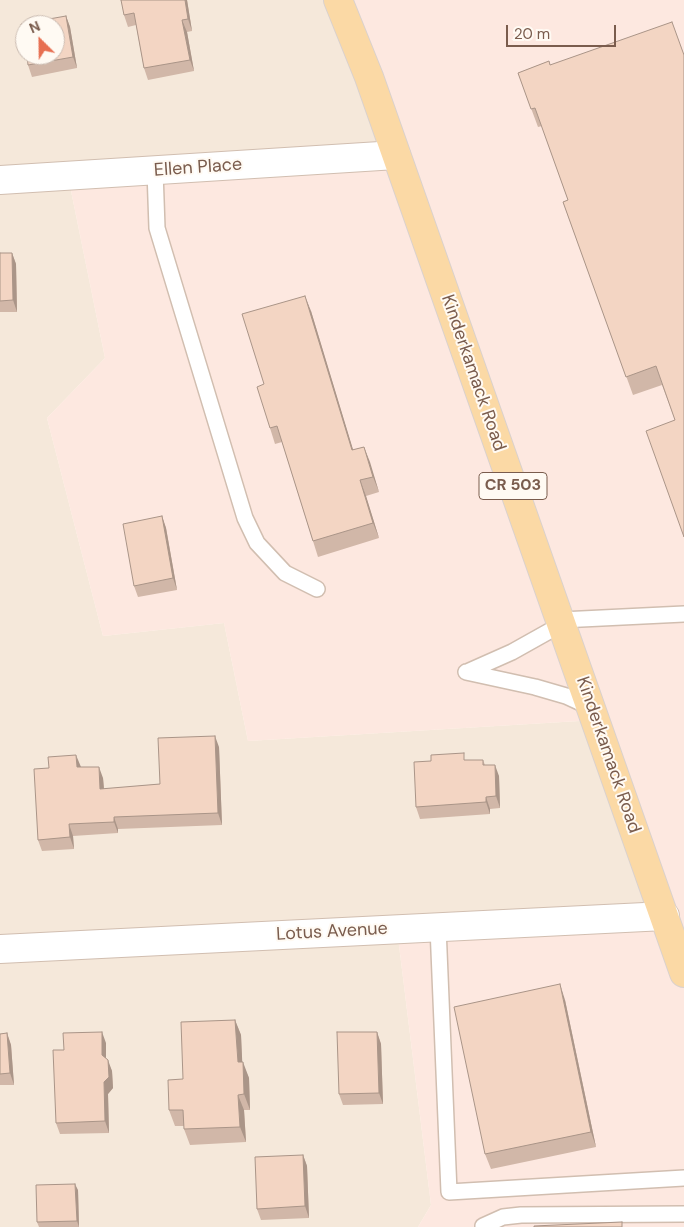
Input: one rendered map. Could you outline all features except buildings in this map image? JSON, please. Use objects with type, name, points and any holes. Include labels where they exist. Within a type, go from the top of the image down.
[{"type":"main road","name":"Kinderkamack Road","points":[[338,0],[396,155],[684,973]]},
{"type":"street","name":"Ellen Place","points":[[0,180],[396,155]]},
{"type":"street","name":"Lotus Avenue","points":[[0,948],[665,916]]},
{"type":"lane","points":[[155,170],[157,228],[245,518],[257,543],[285,573],[316,589]]},
{"type":"lane","points":[[592,708],[566,696],[535,686],[466,672],[512,652],[561,622],[684,614]]},
{"type":"lane","points":[[438,927],[450,1192],[684,1178]]},
{"type":"lane","points":[[483,1226],[503,1217],[521,1215],[684,1214]]},
{"type":"shaded area","points":[[0,0],[338,0],[396,155],[68,176],[105,358],[47,418],[103,636],[224,623],[248,741],[596,720],[665,916],[397,929],[431,1205],[418,1227],[0,1227]]},
{"type":"shaded area","points":[[338,0],[684,0],[684,1227],[418,1227],[431,1205],[397,929],[665,916],[596,720],[248,741],[224,623],[103,636],[47,418],[105,358],[68,176],[396,155]]}]
